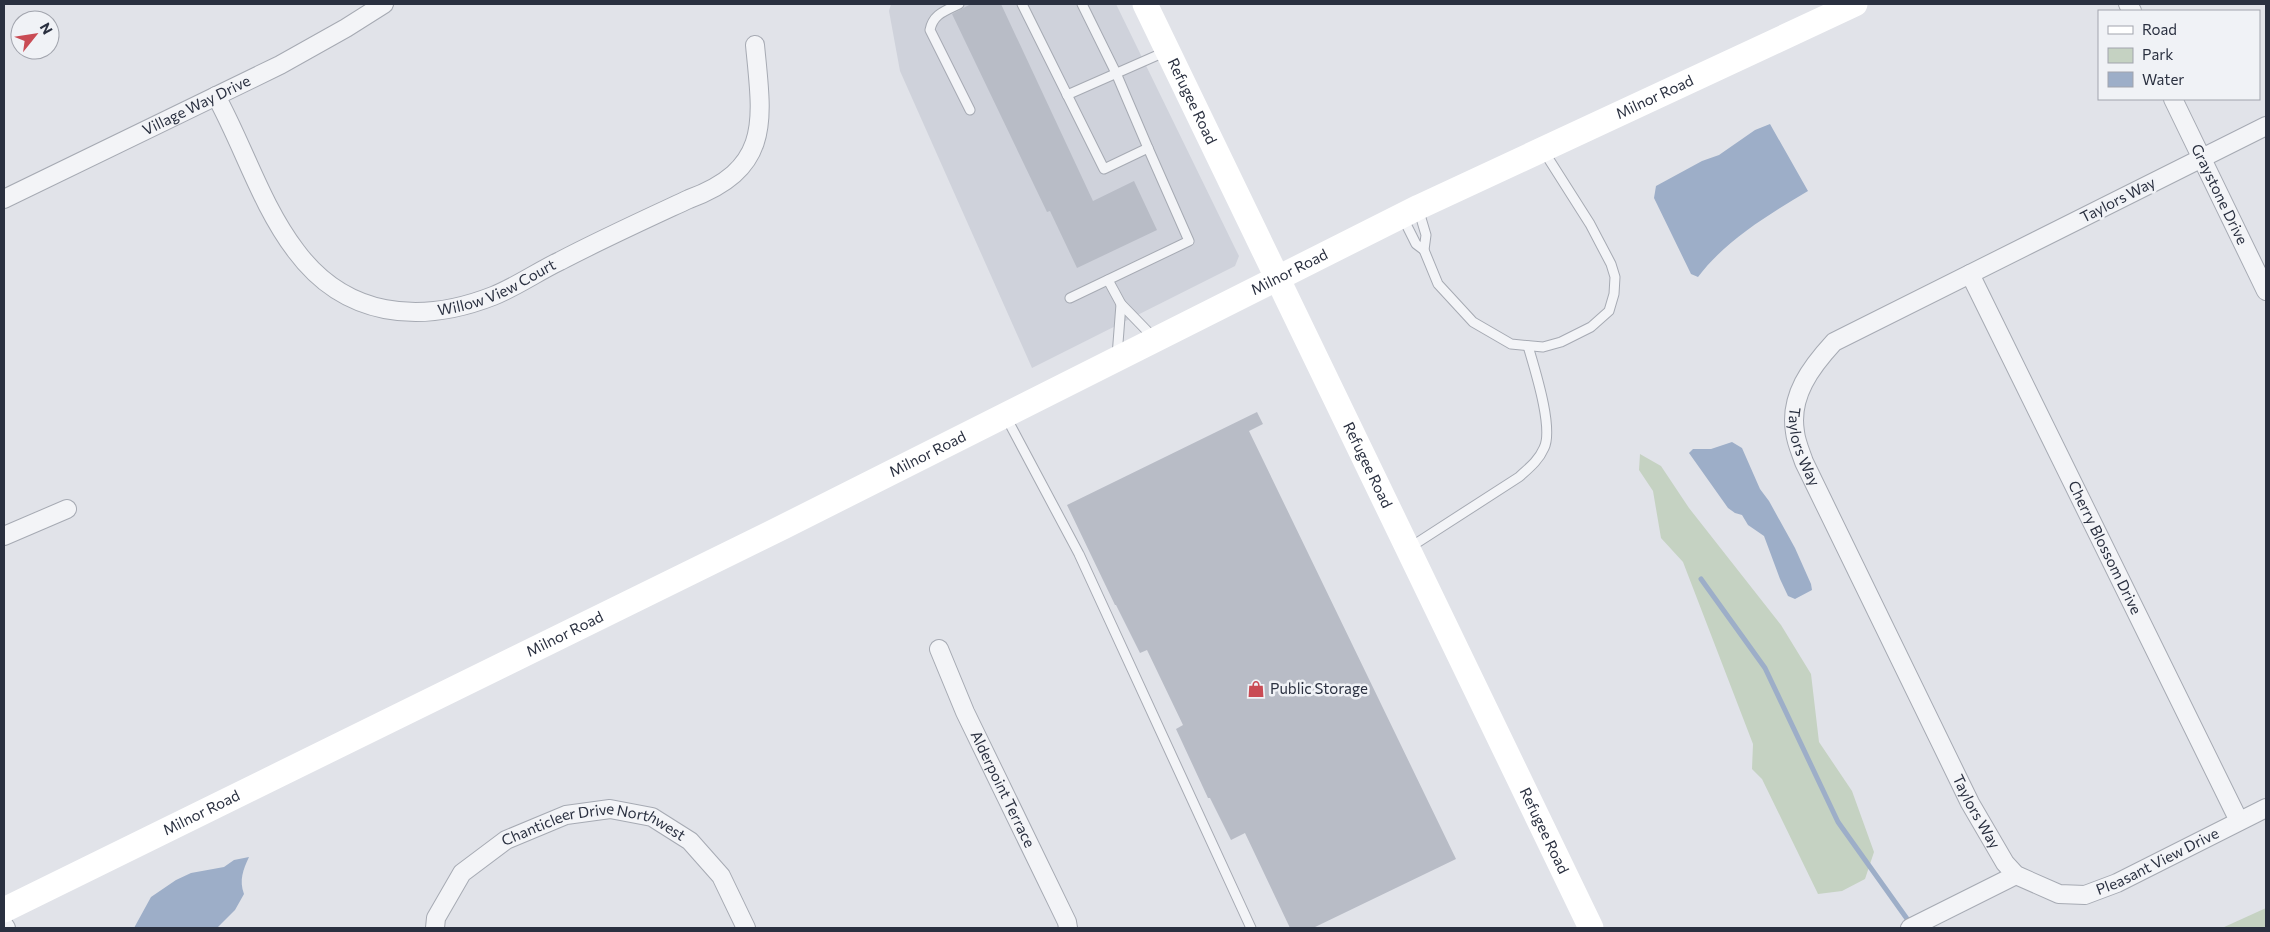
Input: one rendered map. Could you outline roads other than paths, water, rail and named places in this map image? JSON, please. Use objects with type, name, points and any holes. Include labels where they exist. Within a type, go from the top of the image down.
[{"type":"main road","name":"Refugee Road","points":[[1145,4],[1591,928]]},
{"type":"main road","name":"Milnor Road","points":[[4,910],[774,531],[1409,211],[1855,4]]},
{"type":"street","name":"Village Way Drive","points":[[4,199],[216,96],[321,42],[384,4]]},
{"type":"street","name":"Willow View Court","points":[[216,96],[270,208],[288,239],[311,270],[330,287],[351,299],[375,308],[406,312],[440,310],[477,302],[495,295],[559,261],[689,199],[712,190],[732,176],[747,160],[757,139],[761,116],[755,45]]},
{"type":"street","name":"Graystone Drive","points":[[2173,100],[2266,291]]},
{"type":"street","name":"Taylors Way","points":[[2016,875],[2005,863],[1970,803],[1804,462],[1795,431],[1796,409],[1802,383],[1816,362],[1834,342],[2266,126]]},
{"type":"street","name":"Cherry Blossom Drive","points":[[1970,274],[2239,821]]},
{"type":"street","points":[[4,536],[66,509]]},
{"type":"street","name":"Alderpoint Terrace","points":[[939,649],[964,712],[1067,922],[1068,928]]},
{"type":"street","name":"Pleasant View Drive","points":[[2016,875],[2060,894],[2085,895],[2117,883],[2266,808]]},
{"type":"street","name":"Chanticleer Drive Northwest","points":[[435,928],[436,918],[462,873],[506,840],[566,815],[610,810],[652,817],[690,840],[720,876],[746,928]]},
{"type":"street","points":[[1910,928],[2016,875]]},
{"type":"street","points":[[4,924],[6,928]]},
{"type":"lane","points":[[959,4],[932,20],[930,30],[970,110]]},
{"type":"lane","points":[[1022,4],[1104,169],[1148,148]]},
{"type":"lane","points":[[1070,298],[1189,241],[1116,73],[1082,4]]},
{"type":"lane","points":[[1067,95],[1167,51]]},
{"type":"lane","points":[[1409,211],[1426,235],[1424,250],[1438,284],[1473,322],[1511,344],[1543,347],[1561,342],[1591,327],[1610,311],[1615,277],[1611,264],[1590,224],[1542,148]]},
{"type":"lane","points":[[1409,211],[1416,244],[1424,250]]},
{"type":"lane","points":[[1108,280],[1120,304],[1154,338]]},
{"type":"lane","points":[[1117,358],[1120,304]]},
{"type":"lane","points":[[1408,549],[1519,476],[1534,463],[1546,446],[1547,427],[1542,395],[1528,346]]},
{"type":"lane","points":[[1005,415],[1079,554],[1251,928]]},
{"type":"water","points":[[1770,124],[1808,191],[1748,229],[1721,251],[1698,277],[1691,274],[1654,198],[1656,186],[1702,161],[1719,155],[1755,130]]},
{"type":"water","points":[[1732,442],[1742,448],[1760,489],[1769,501],[1795,548],[1811,584],[1812,590],[1795,599],[1788,596],[1764,536],[1748,525],[1742,515],[1728,508],[1689,453],[1693,449],[1711,449]]},
{"type":"water","points":[[249,857],[242,875],[244,894],[235,910],[217,928],[134,928],[151,897],[176,880],[191,873],[224,867],[234,860]]},
{"type":"waterway","points":[[1701,579],[1765,668],[1838,822],[1910,923]]},
{"type":"place","name":"Public Storage","points":[[1256,689]]}]
